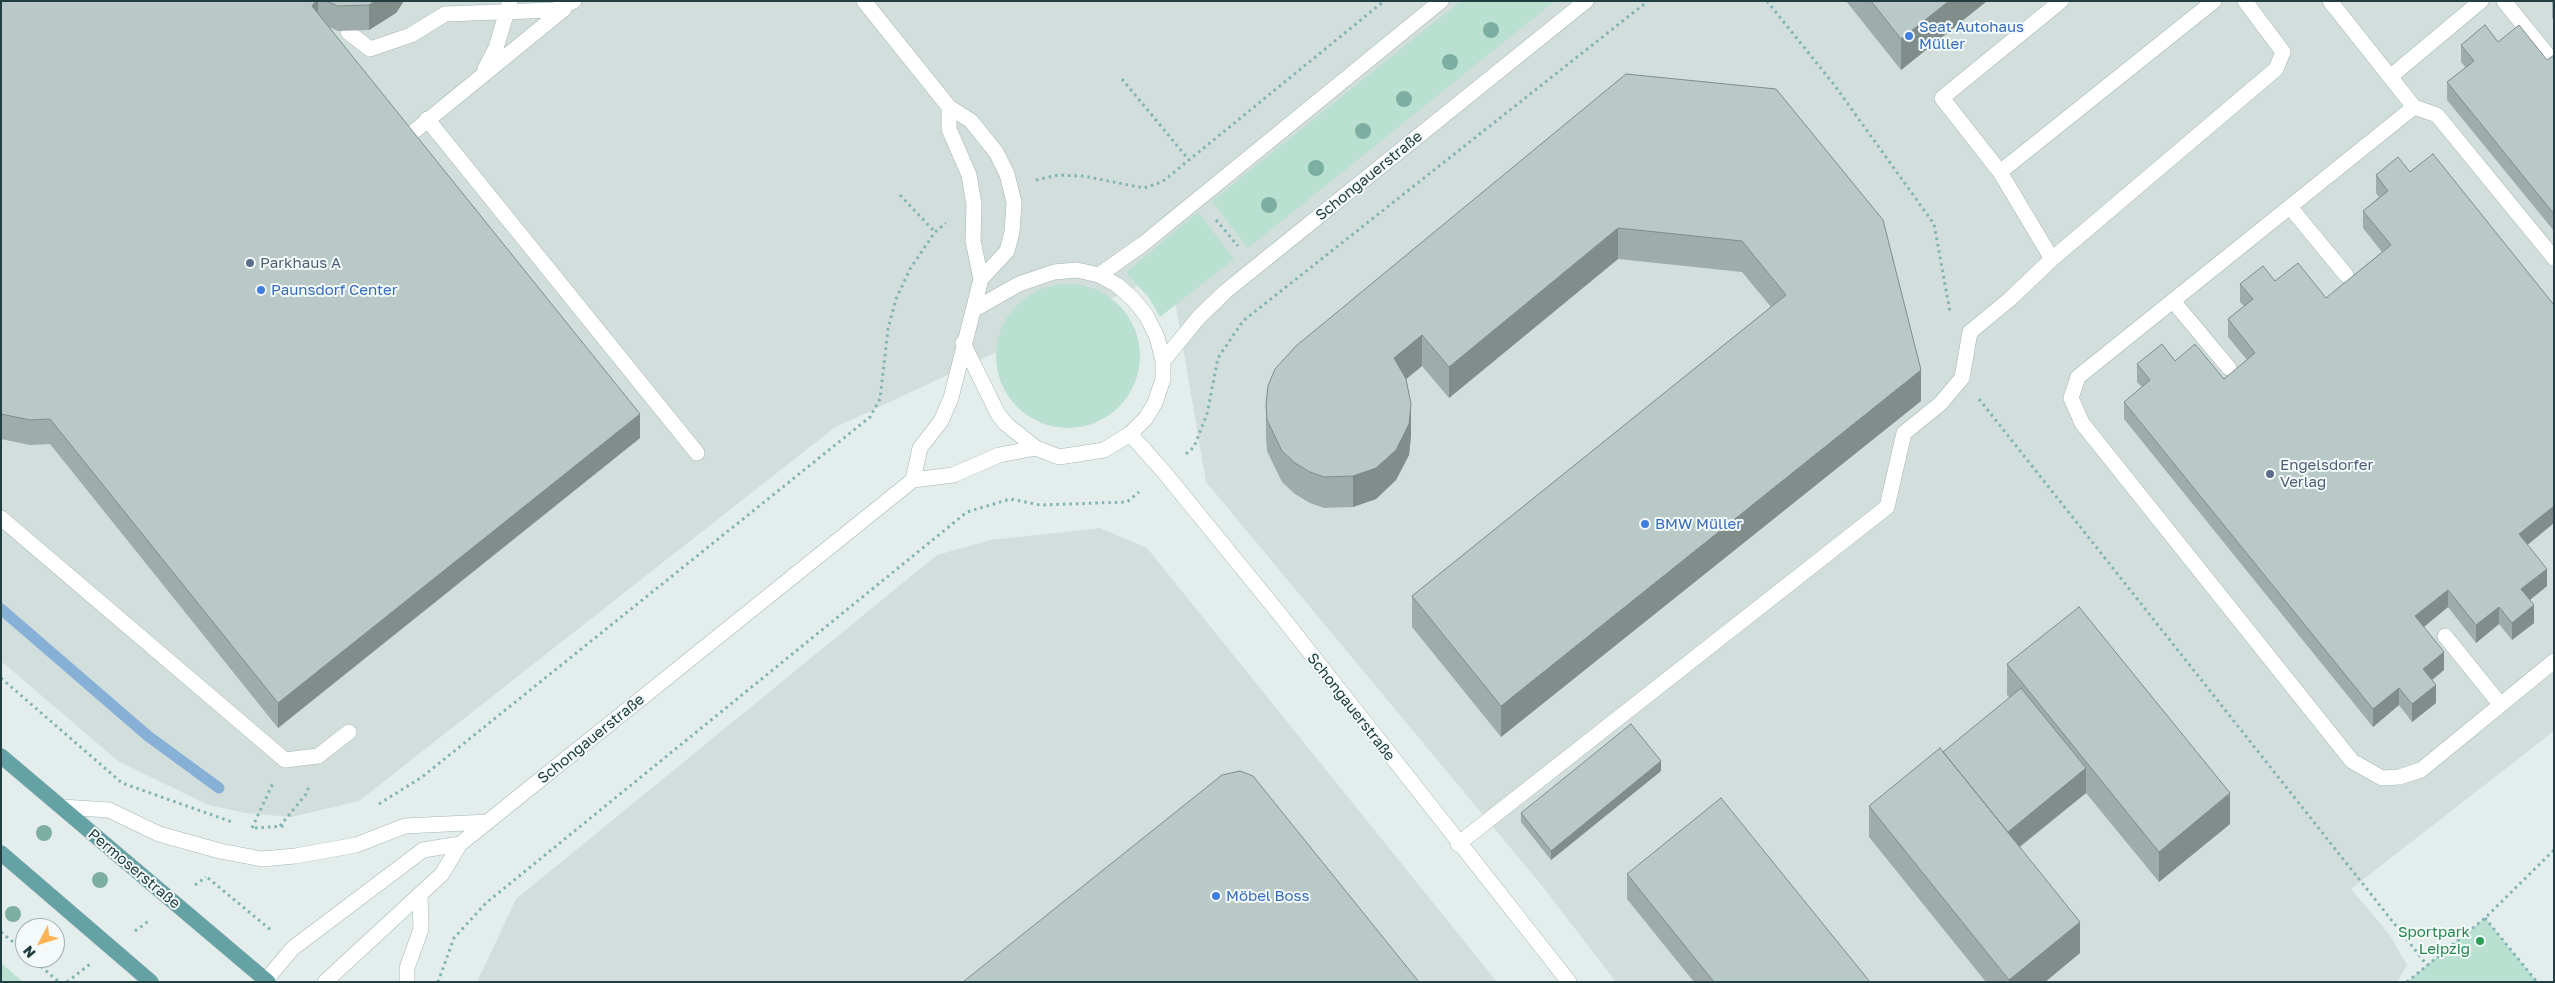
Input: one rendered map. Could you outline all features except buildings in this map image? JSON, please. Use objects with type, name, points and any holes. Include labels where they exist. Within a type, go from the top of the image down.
[{"type":"main road","name":"Permoserstraße","points":[[1,756],[265,981]]},
{"type":"main road","points":[[1,853],[152,982]]},
{"type":"street","points":[[864,1],[949,107],[970,121],[996,152],[1011,187],[1014,202],[1012,232],[1007,251],[981,279]]},
{"type":"street","points":[[1099,275],[1143,244],[1441,1]]},
{"type":"street","name":"Schongauerstraße","points":[[1163,362],[1199,317],[1226,291],[1586,1]]},
{"type":"street","points":[[2052,260],[2000,172],[1942,98],[2061,1]]},
{"type":"street","points":[[2000,172],[2214,1]]},
{"type":"street","points":[[1458,844],[1887,507],[1904,433],[1940,404],[1962,378],[1970,332],[2276,69],[2283,52],[2245,1]]},
{"type":"street","points":[[2330,1],[2414,107],[2437,115],[2554,258]]},
{"type":"street","points":[[2390,77],[2481,1]]},
{"type":"street","points":[[2504,1],[2546,53]]},
{"type":"street","points":[[348,32],[370,49],[411,35],[445,14],[508,7],[554,10],[572,3]]},
{"type":"street","points":[[401,142],[572,3]]},
{"type":"street","points":[[482,75],[496,48],[508,7]]},
{"type":"street","points":[[949,107],[949,129],[969,175],[974,204],[973,241],[981,279],[963,343],[951,398],[941,421],[920,448],[913,480],[953,475],[999,455],[1036,448]]},
{"type":"street","points":[[2414,107],[2078,377],[2071,398],[2082,422],[2352,761],[2382,778],[2399,778],[2421,770],[2554,661]]},
{"type":"street","points":[[427,119],[697,453]]},
{"type":"street","points":[[2290,207],[2346,275]]},
{"type":"street","points":[[963,343],[998,414],[1006,424],[1036,448],[1059,457],[1104,450],[1130,434],[1146,418],[1155,403],[1163,379],[1163,362],[1157,337],[1146,315],[1134,299],[1117,285],[1099,275],[1077,270],[1054,272],[1019,284],[973,310]]},
{"type":"street","points":[[2173,301],[2228,368]]},
{"type":"street","name":"Schongauerstraße","points":[[1130,434],[1164,472],[1282,617],[1458,844],[1569,982]]},
{"type":"street","name":"Schongauerstraße","points":[[265,981],[293,948],[423,850],[460,844],[913,480]]},
{"type":"street","points":[[1,518],[284,760],[318,756],[349,732]]},
{"type":"street","points":[[2445,636],[2500,704]]},
{"type":"street","points":[[62,808],[109,810],[159,834],[220,851],[262,859],[295,856],[356,845],[405,826],[488,822]]},
{"type":"street","points":[[325,982],[442,874],[460,844]]},
{"type":"street","points":[[407,982],[407,968],[421,929],[420,896]]},
{"type":"path","points":[[1028,182],[1058,175],[1083,176],[1144,188],[1162,182],[1384,1]]},
{"type":"path","points":[[1184,456],[1194,447],[1207,414],[1218,358],[1244,322],[1648,1]]},
{"type":"path","points":[[1767,1],[1835,86],[1934,224],[1952,320]]},
{"type":"path","points":[[1122,79],[1189,160]]},
{"type":"path","points":[[900,195],[935,232]]},
{"type":"path","points":[[1211,213],[1244,254]]},
{"type":"path","points":[[374,807],[422,777],[870,417],[880,399],[888,329],[896,299],[910,269],[935,232],[949,220]]},
{"type":"path","points":[[1962,378],[2428,964]]},
{"type":"path","points":[[438,982],[454,938],[486,903],[967,512],[1010,499],[1040,506],[1127,502],[1139,492]]},
{"type":"path","points":[[1,678],[122,783],[236,823]]},
{"type":"path","points":[[280,827],[307,793],[318,756]]},
{"type":"path","points":[[252,828],[284,760]]},
{"type":"path","points":[[244,826],[252,828],[289,826]]},
{"type":"path","points":[[2407,982],[2485,918],[2554,850]]},
{"type":"path","points":[[211,873],[206,877],[293,948]]},
{"type":"path","points":[[2485,918],[2537,982]]},
{"type":"path","points":[[1,932],[15,944]]},
{"type":"path","points":[[43,968],[59,982]]},
{"type":"shaded area","points":[[1,1],[2554,1],[2554,731],[2351,889],[2389,934],[2407,965],[2397,982],[1616,982],[1543,887],[1206,482],[1170,271],[834,428],[359,801],[291,817],[246,813],[208,805],[118,761],[1,661]]},
{"type":"shaded area","points":[[1100,528],[1147,548],[1497,982],[477,982],[516,899],[937,555],[991,540]]},
{"type":"green space","points":[[1461,1],[1555,1],[1248,248],[1212,201]]},
{"type":"green space","points":[[1198,212],[1234,259],[1160,317],[1149,298],[1127,274],[1128,271]]},
{"type":"green space","points":[[1068,284],[1096,289],[1119,305],[1135,328],[1140,356],[1135,384],[1119,407],[1096,423],[1068,428],[1040,423],[1017,407],[1001,384],[996,356],[1001,328],[1017,305],[1040,289]]},
{"type":"green space","name":"Sportpark Leipzig","points":[[2485,918],[2537,982],[2407,982],[2427,965]]},
{"type":"green space","points":[[1,963],[23,982],[1,982]]},
{"type":"waterway","points":[[1,609],[148,736],[219,788]]},
{"type":"place","name":"Seat Autohaus Müller","points":[[1909,36]]},
{"type":"place","name":"Parkhaus A","points":[[250,263]]},
{"type":"place","name":"Paunsdorf Center","points":[[261,290]]},
{"type":"place","name":"Engelsdorfer Verlag","points":[[2270,474]]},
{"type":"place","name":"BMW Müller","points":[[1645,524]]},
{"type":"place","name":"Möbel Boss","points":[[1216,896]]},
{"type":"place","name":"Sportpark Leipzig","points":[[2480,941]]}]
